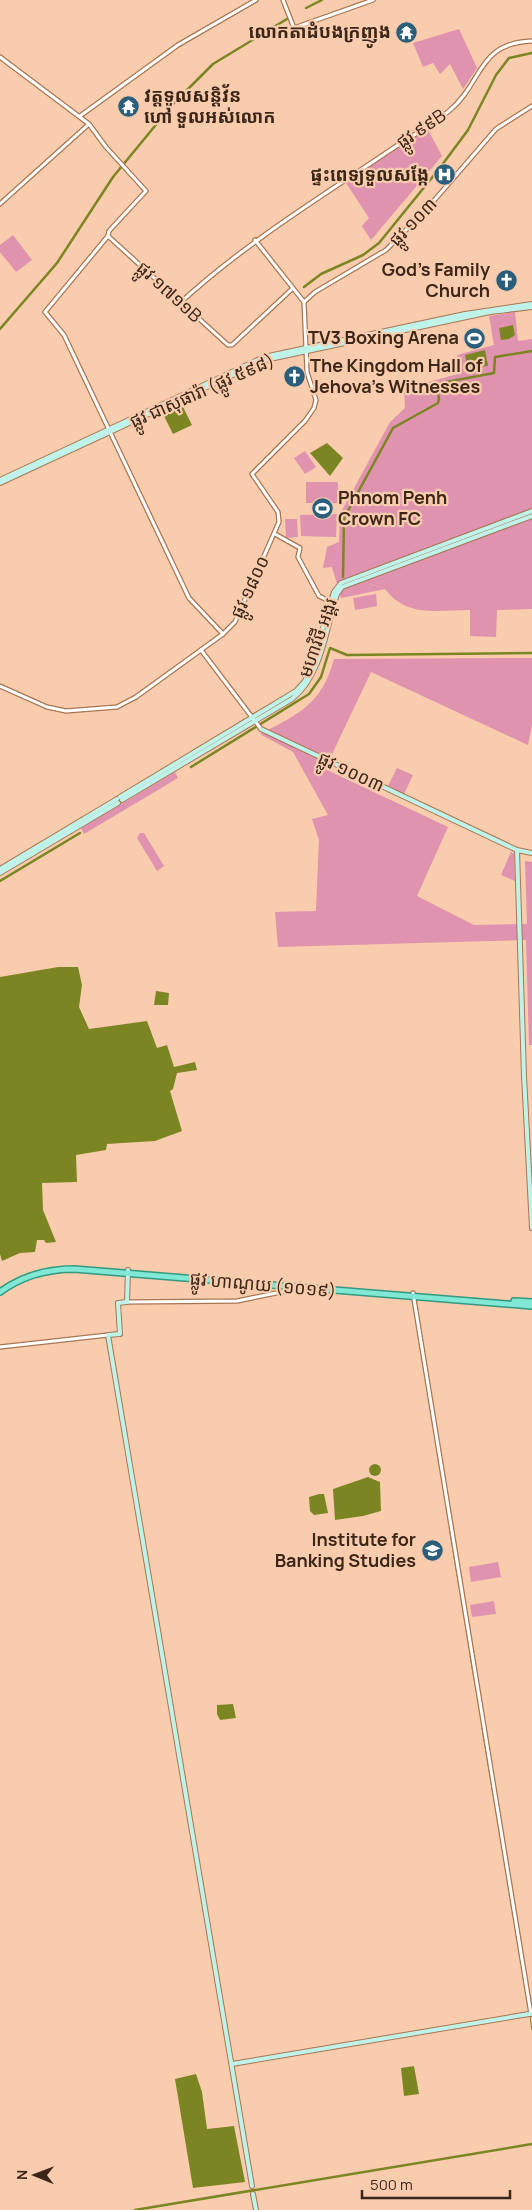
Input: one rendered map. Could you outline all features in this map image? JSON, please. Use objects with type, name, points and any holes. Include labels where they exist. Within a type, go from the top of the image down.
[{"type":"main road","name":"ផ្លូវ ជាសុផារ៉ា (ផ្លូវ ៥៩៨)","points":[[0,482],[255,360],[472,314],[532,306]]},
{"type":"main road","name":"មហាវិថី អង្គរ","points":[[88,818],[255,721],[290,696],[302,684],[310,670],[336,591],[350,581],[532,511]]},
{"type":"main road","name":"មហាវិថី អង្គរ","points":[[350,581],[532,516]]},
{"type":"main road","name":"ផ្លូវ ១០០៣","points":[[261,729],[517,850],[532,853]]},
{"type":"main road","points":[[0,868],[88,818]]},
{"type":"main road","points":[[0,873],[88,818]]},
{"type":"main road","points":[[517,850],[532,1228]]},
{"type":"main road","name":"ផ្លូវ ហាណូយ (១០១៩)","points":[[0,1288],[20,1276],[47,1268],[74,1266],[128,1272],[532,1304]]},
{"type":"main road","name":"ផ្លូវ ហាណូយ (១០១៩)","points":[[0,1292],[29,1276],[57,1269],[128,1272]]},
{"type":"main road","points":[[128,1272],[127,1302],[118,1303],[120,1334],[108,1335],[252,2186]]},
{"type":"main road","points":[[232,2064],[531,2014]]},
{"type":"main road","points":[[254,2194],[256,2210]]},
{"type":"street","points":[[80,116],[178,45],[248,2],[256,0]]},
{"type":"street","points":[[282,0],[294,28],[373,0]]},
{"type":"street","name":"ផ្លូវ ៩៩B","points":[[180,303],[255,240],[450,111],[489,57],[499,48],[519,42],[532,41]]},
{"type":"street","points":[[0,57],[89,124],[146,191],[109,231],[108,236],[45,312],[64,335],[189,598],[223,634]]},
{"type":"street","name":"ផ្លូវ ១០៣","points":[[304,302],[315,292],[386,250],[425,211],[496,129],[532,106]]},
{"type":"street","points":[[0,204],[89,124]]},
{"type":"street","name":"ផ្លូវ ១៧១១B","points":[[108,236],[180,303],[230,346],[292,289]]},
{"type":"street","points":[[255,240],[304,302],[307,349]]},
{"type":"street","name":"ផ្លូវ ១៨០០","points":[[0,686],[48,707],[61,710],[79,712],[112,708],[136,697],[223,634],[235,622],[279,522],[278,512],[252,474],[305,421],[314,408],[315,397],[307,372],[307,349]]},
{"type":"street","points":[[275,534],[300,548],[298,557],[319,596],[332,603]]},
{"type":"street","name":"ផ្លូវ ១០០៣","points":[[201,650],[261,729]]},
{"type":"street","points":[[127,1302],[238,1301],[300,1286]]},
{"type":"street","points":[[413,1295],[531,2014]]},
{"type":"street","points":[[0,1347],[108,1335]]},
{"type":"street","points":[[252,2186],[254,2194]]},
{"type":"shaded area","points":[[459,29],[477,68],[463,89],[450,64],[440,74],[433,63],[423,67],[413,43]]},
{"type":"shaded area","points":[[427,128],[442,156],[371,240],[362,226],[369,218],[346,183]]},
{"type":"shaded area","points":[[13,235],[32,260],[16,272],[0,252],[0,245]]},
{"type":"shaded area","points":[[515,312],[518,341],[532,339],[532,609],[497,610],[496,637],[470,636],[470,610],[434,611],[413,608],[403,605],[385,589],[341,598],[332,567],[323,568],[327,547],[339,542],[340,514],[390,422],[405,408],[404,389],[461,373],[457,355],[494,345],[489,316]]},
{"type":"shaded area","points":[[513,325],[515,335],[509,339],[501,340],[499,328]]},
{"type":"shaded area","points":[[485,350],[488,366],[468,368],[465,355]]},
{"type":"shaded area","points":[[183,407],[192,425],[173,434],[164,416]]},
{"type":"shaded area","points":[[327,443],[343,458],[330,476],[310,453]]},
{"type":"shaded area","points":[[305,451],[316,467],[305,474],[294,458]]},
{"type":"shaded area","points":[[306,482],[338,482],[338,503],[306,503]]},
{"type":"shaded area","points":[[337,514],[336,537],[301,536],[300,515]]},
{"type":"shaded area","points":[[285,519],[297,519],[298,537],[286,538]]},
{"type":"shaded area","points":[[376,594],[377,606],[355,610],[353,598]]},
{"type":"shaded area","points":[[532,658],[532,725],[528,745],[371,672],[325,769],[448,827],[417,896],[474,925],[527,924],[525,861],[532,862],[532,1045],[529,1045],[526,940],[278,947],[275,912],[316,911],[319,840],[312,819],[328,815],[293,752],[260,734],[297,713],[316,697],[323,687],[334,659]]},
{"type":"shaded area","points":[[397,768],[413,775],[404,794],[388,786]]},
{"type":"shaded area","points":[[175,772],[178,778],[84,834],[81,828]]},
{"type":"shaded area","points":[[140,833],[144,833],[164,866],[157,871],[137,838]]},
{"type":"shaded area","points":[[511,852],[514,854],[515,881],[501,875]]},
{"type":"shaded area","points":[[58,967],[78,967],[82,985],[79,1007],[89,1029],[147,1021],[157,1048],[167,1045],[174,1067],[195,1062],[197,1070],[177,1073],[173,1089],[170,1091],[182,1131],[155,1141],[107,1144],[106,1150],[76,1155],[77,1182],[42,1183],[43,1210],[56,1242],[46,1243],[44,1240],[37,1240],[35,1252],[20,1253],[2,1261],[0,1254],[0,977]]},
{"type":"shaded area","points":[[156,991],[169,993],[168,1005],[154,1005]]},
{"type":"shaded area","points":[[377,1464],[380,1465],[380,1475],[373,1476],[370,1475],[369,1468],[370,1465]]},
{"type":"shaded area","points":[[368,1477],[380,1482],[381,1511],[335,1520],[333,1489]]},
{"type":"shaded area","points":[[324,1494],[328,1513],[314,1515],[310,1511],[309,1497]]},
{"type":"shaded area","points":[[498,1562],[501,1577],[471,1582],[469,1567]]},
{"type":"shaded area","points":[[494,1601],[496,1614],[472,1617],[470,1605]]},
{"type":"shaded area","points":[[233,1704],[236,1718],[220,1720],[217,1714],[217,1705]]},
{"type":"shaded area","points":[[414,2066],[419,2094],[404,2096],[401,2068]]},
{"type":"shaded area","points":[[196,2074],[202,2092],[207,2129],[234,2126],[245,2182],[193,2188],[175,2079]]},
{"type":"waterway","points":[[306,8],[322,0]]},
{"type":"waterway","points":[[0,329],[57,263],[113,177],[173,104],[213,64],[287,19]]},
{"type":"waterway","points":[[304,287],[321,274],[363,255],[379,243],[468,130],[496,75],[509,58],[532,53]]},
{"type":"waterway","points":[[343,577],[344,518],[393,428],[438,403],[437,387],[441,383],[494,373],[495,357],[532,351]]},
{"type":"waterway","points":[[191,767],[309,694],[321,677],[330,648],[347,655],[532,653]]},
{"type":"waterway","points":[[0,881],[80,833]]},
{"type":"waterway","points":[[450,1532],[469,1647]]},
{"type":"waterway","points":[[470,1656],[482,1723]]},
{"type":"waterway","points":[[482,1728],[512,1907]]},
{"type":"waterway","points":[[530,2016],[532,2030]]},
{"type":"waterway","points":[[135,2210],[532,2144]]},
{"type":"place","name":"លោកតាដំបងក្រញូង","points":[[407,32]]},
{"type":"place","name":"វត្តទូលសន្តិវ័ន ហៅ ទួលអស់លោក","points":[[128,106]]},
{"type":"place","name":"ផ្ទះពេទ្យទួលសង្កែ","points":[[445,175]]},
{"type":"place","name":"God's Family Church","points":[[506,280]]},
{"type":"place","name":"TV3 Boxing Arena","points":[[475,338]]},
{"type":"place","name":"The Kingdom Hall of Jehova's Witnesses","points":[[294,376]]},
{"type":"place","name":"Phnom Penh Crown FC","points":[[322,508]]},
{"type":"place","name":"Institute for Banking Studies","points":[[432,1550]]}]
